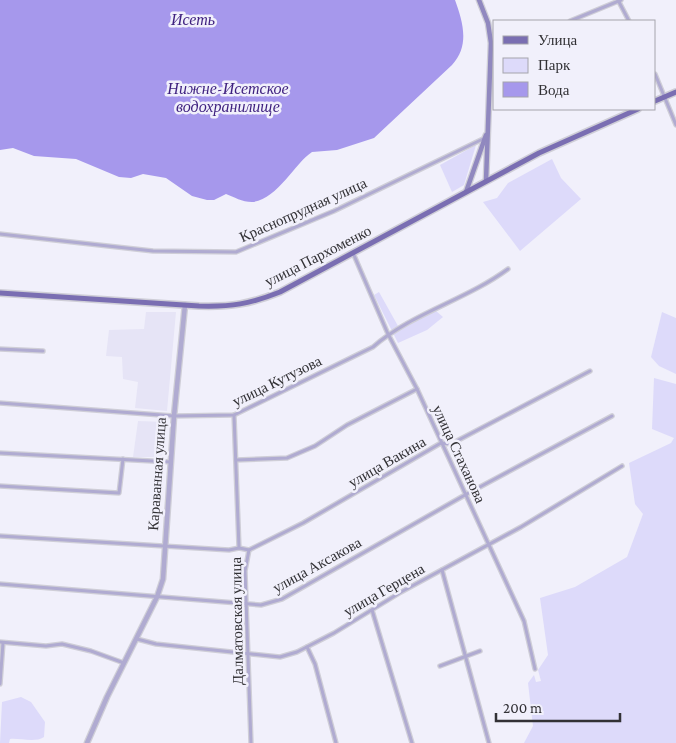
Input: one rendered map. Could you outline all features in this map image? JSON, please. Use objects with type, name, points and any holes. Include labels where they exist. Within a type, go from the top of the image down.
[{"type":"main road","points":[[479,0],[488,23],[493,56],[486,181]]},
{"type":"main road","points":[[656,101],[676,92]]},
{"type":"main road","name":"улица Пархоменко","points":[[0,293],[226,307],[255,302],[280,292],[539,153],[636,110]]},
{"type":"main road","points":[[466,192],[488,129]]},
{"type":"street","points":[[572,20],[619,0],[629,20]]},
{"type":"street","points":[[656,76],[676,125]]},
{"type":"street","name":"Краснопрудная улица","points":[[0,234],[153,251],[236,252],[334,211],[485,138]]},
{"type":"street","name":"улица Стаханова","points":[[353,253],[388,334],[417,389],[524,621],[535,669]]},
{"type":"street","name":"улица Кутузова","points":[[0,403],[174,416],[234,415],[373,347],[388,334],[490,283],[508,269]]},
{"type":"street","name":"Караванная улица","points":[[87,743],[157,597],[163,579],[170,462],[185,305]]},
{"type":"street","points":[[0,349],[43,351]]},
{"type":"street","name":"улица Вакина","points":[[249,550],[303,523],[441,443],[451,444],[590,371]]},
{"type":"street","points":[[236,460],[287,458],[315,446],[347,425],[417,389]]},
{"type":"street","name":"Далматовская улица","points":[[234,415],[239,548],[249,550],[245,571],[251,743]]},
{"type":"street","name":"улица Аксакова","points":[[0,584],[261,605],[282,599],[465,495],[612,416]]},
{"type":"street","points":[[0,453],[170,462]]},
{"type":"street","points":[[0,486],[119,493],[123,459]]},
{"type":"street","name":"улица Герцена","points":[[137,639],[156,644],[280,657],[307,647],[489,545],[622,466]]},
{"type":"street","points":[[0,536],[229,550],[239,548]]},
{"type":"street","points":[[442,570],[489,743]]},
{"type":"street","points":[[372,610],[412,743]]},
{"type":"street","points":[[0,684],[1,642],[46,646],[62,644],[91,651],[124,664]]},
{"type":"street","points":[[307,647],[315,664],[336,743]]},
{"type":"street","points":[[440,666],[480,651]]},
{"type":"shaded area","points":[[146,312],[176,312],[167,411],[135,408],[138,382],[123,379],[122,357],[106,356],[109,330],[144,329]]},
{"type":"shaded area","points":[[138,421],[166,422],[162,457],[133,457]]},
{"type":"green space","points":[[476,145],[464,185],[452,192],[440,165]]},
{"type":"green space","points":[[552,159],[561,178],[581,199],[520,251],[483,202],[497,198],[508,183]]},
{"type":"green space","points":[[379,292],[398,326],[436,311],[443,317],[427,330],[398,343],[374,295]]},
{"type":"green space","points":[[662,312],[676,318],[676,374],[659,366],[651,357]]},
{"type":"green space","points":[[654,378],[676,384],[676,743],[524,743],[533,726],[528,683],[534,675],[536,682],[541,681],[538,670],[548,655],[540,598],[575,587],[627,557],[643,514],[635,504],[629,463],[671,443],[674,438],[652,429]]},
{"type":"green space","points":[[21,697],[31,702],[45,722],[44,737],[32,740],[10,739],[9,743],[0,743],[2,702]]},
{"type":"water","name":"Нижне-Исетское водохранилище","points":[[0,0],[455,0],[462,25],[463,42],[458,58],[452,65],[374,138],[337,150],[312,152],[277,188],[261,200],[248,202],[226,194],[214,200],[207,200],[192,196],[166,178],[143,174],[131,178],[119,177],[76,159],[34,156],[13,148],[0,150]]},
{"type":"water label","name":"Исеть","points":[[193,19]]}]
